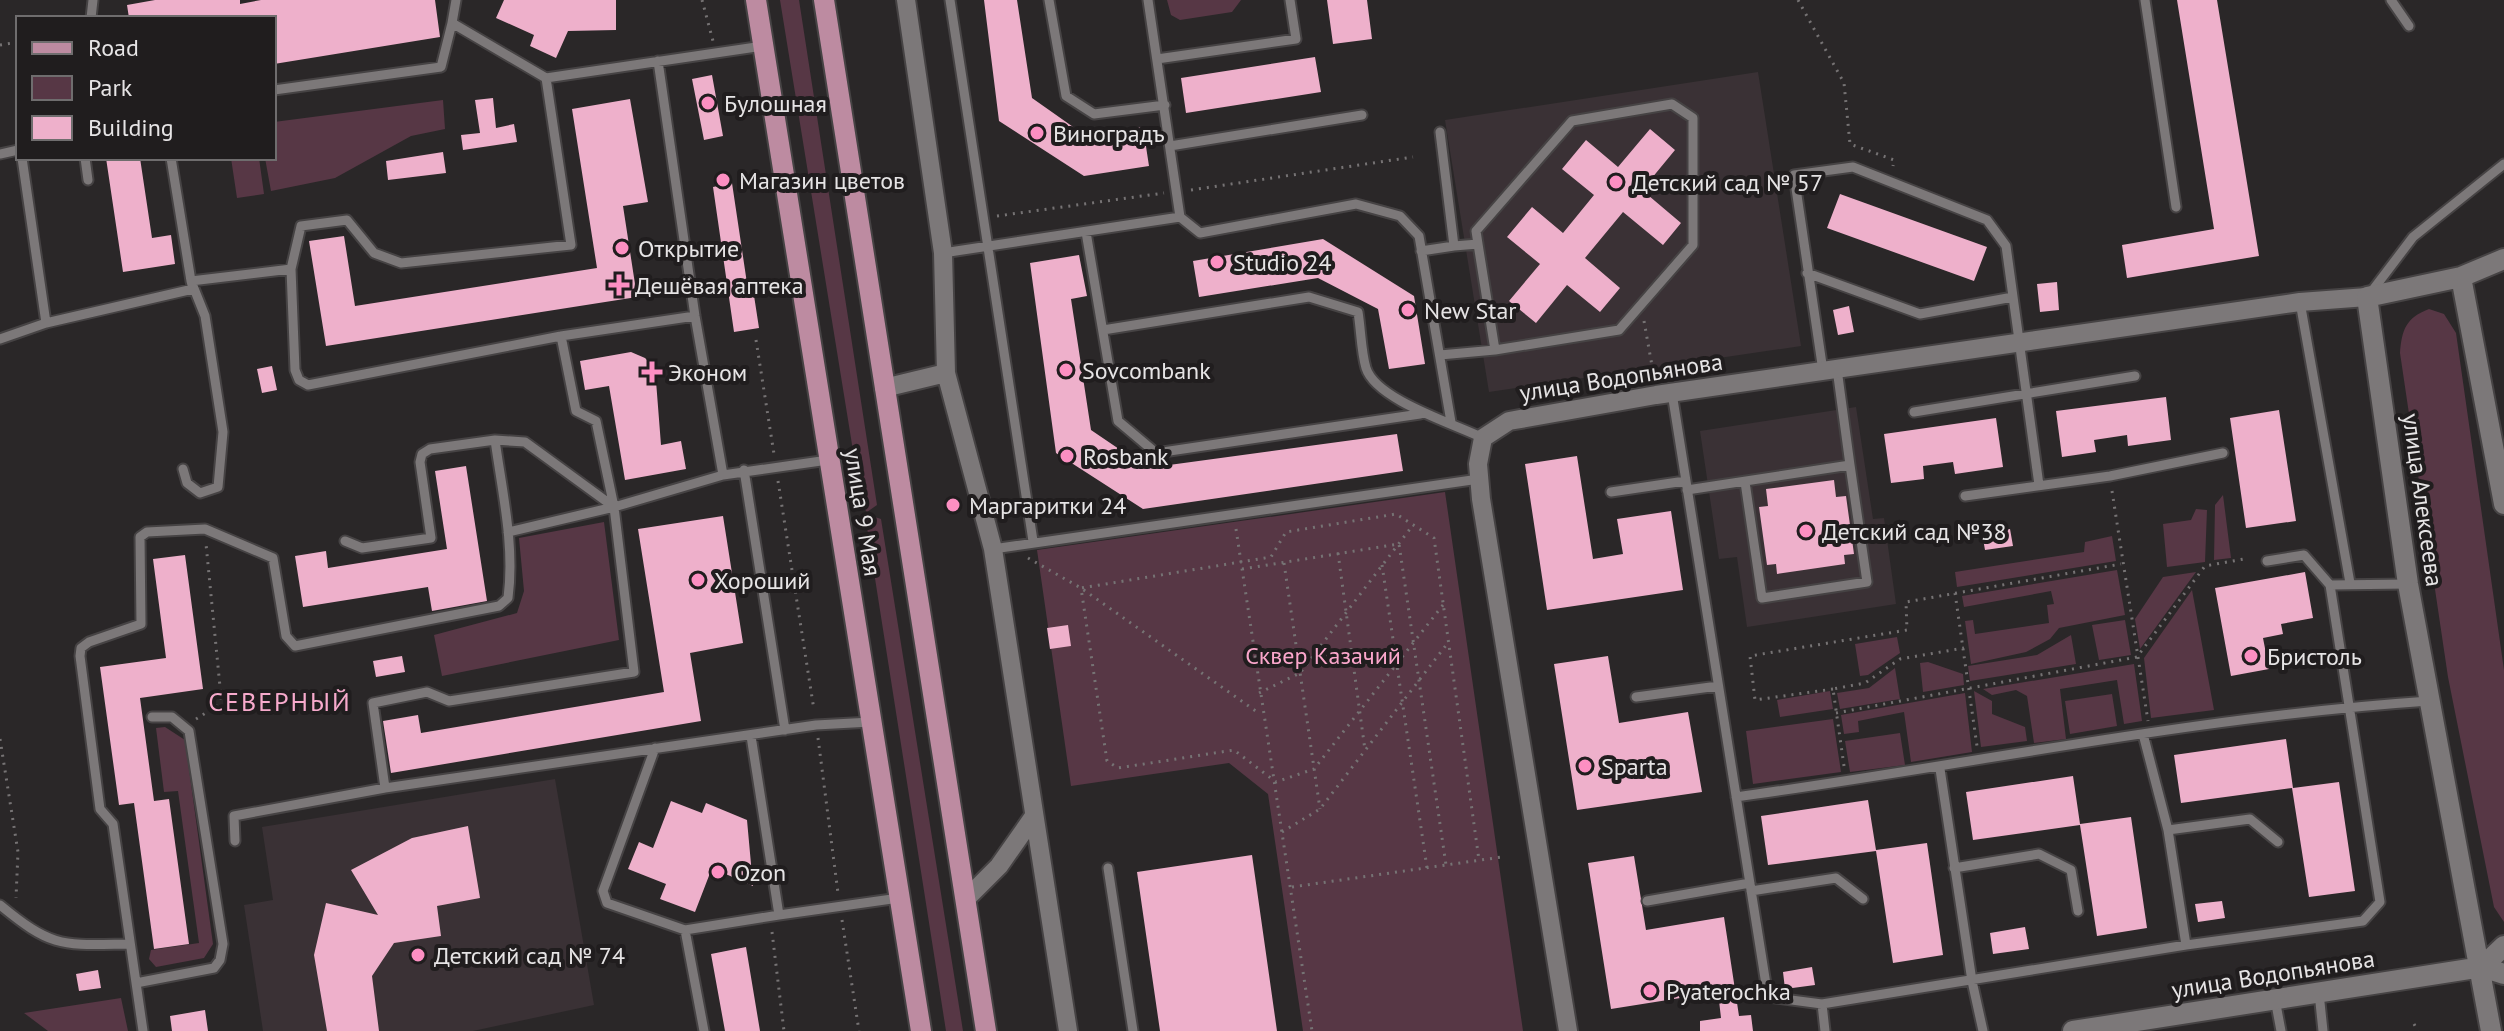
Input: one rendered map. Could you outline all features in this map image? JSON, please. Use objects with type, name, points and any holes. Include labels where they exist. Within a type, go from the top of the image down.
[{"type":"main road","name":"улица 9 Мая","points":[[756,0],[921,1031]]},
{"type":"main road","name":"улица 9 Мая","points":[[824,0],[986,1031]]},
{"type":"street","points":[[906,0],[943,253],[946,373],[993,549],[1068,1031]]},
{"type":"street","points":[[2367,297],[2461,277],[2504,259]]},
{"type":"street","points":[[2461,277],[2504,504]]},
{"type":"street","name":"улица Водопьянова","points":[[1483,438],[1509,421],[1672,393],[2300,302],[2367,297]]},
{"type":"street","name":"улица Алексеева","points":[[2367,297],[2408,584],[2482,967],[2491,1031]]},
{"type":"street","points":[[884,388],[946,373]]},
{"type":"street","points":[[1483,438],[1479,479],[1568,1031]]},
{"type":"street","points":[[965,900],[999,866],[1034,816]]},
{"type":"street","points":[[2482,967],[2504,946]]},
{"type":"street","name":"улица Водопьянова","points":[[2073,1031],[2482,967],[2504,974]]},
{"type":"lane","points":[[276,90],[441,67],[456,0]]},
{"type":"lane","points":[[950,0],[1029,542]]},
{"type":"lane","points":[[1049,0],[1066,96],[1094,114],[1165,105]]},
{"type":"lane","points":[[1148,0],[1180,217],[1200,233],[1356,204],[1400,216],[1419,236],[1451,422]]},
{"type":"lane","points":[[1157,59],[1296,39],[1290,0]]},
{"type":"lane","points":[[2145,0],[2176,207]]},
{"type":"lane","points":[[2391,0],[2409,26]]},
{"type":"lane","points":[[452,23],[546,78],[763,46]]},
{"type":"lane","points":[[658,61],[695,316],[723,475]]},
{"type":"lane","points":[[546,78],[571,245],[401,263],[374,253],[347,220],[301,226],[291,269],[295,370],[299,380],[308,385],[561,336],[695,316]]},
{"type":"lane","points":[[1440,355],[1495,350],[1619,330],[1693,245],[1693,118],[1672,104],[1572,121],[1476,231],[1495,350]]},
{"type":"lane","points":[[1170,146],[1362,115]]},
{"type":"lane","points":[[1440,132],[1454,246]]},
{"type":"lane","points":[[22,160],[46,323]]},
{"type":"lane","points":[[85,160],[88,180]]},
{"type":"lane","points":[[171,160],[192,285],[205,316],[223,432],[218,487],[200,493],[187,483],[183,469]]},
{"type":"lane","points":[[2367,297],[2413,237],[2504,164]]},
{"type":"lane","points":[[1745,482],[1762,598],[1867,582],[1850,465],[1807,273],[1794,175],[1853,167],[1987,220],[2006,246],[2039,485]]},
{"type":"lane","points":[[943,253],[1180,217]]},
{"type":"lane","points":[[1086,232],[1118,421],[1156,453],[1420,414]]},
{"type":"lane","points":[[1421,251],[1478,244]]},
{"type":"lane","points":[[0,339],[46,323],[192,285],[291,269]]},
{"type":"lane","points":[[1807,273],[1920,314],[2013,297]]},
{"type":"lane","points":[[1103,330],[1309,297],[1358,312],[1370,376],[1420,414],[1451,422],[1483,438]]},
{"type":"lane","points":[[2300,302],[2350,583]]},
{"type":"lane","points":[[385,788],[373,703],[427,692],[449,701],[634,672],[614,507],[596,421],[576,411],[561,336]]},
{"type":"lane","points":[[1914,412],[2135,376]]},
{"type":"lane","points":[[1672,393],[1768,997],[1822,1004],[2186,945],[2363,921],[2380,902],[2330,585],[2304,555],[2267,561]]},
{"type":"lane","points":[[345,541],[362,548],[431,538],[420,462],[422,454],[430,449],[495,440],[525,442],[614,507]]},
{"type":"lane","points":[[143,1031],[113,824],[100,809],[81,648],[141,624],[140,537],[147,532],[205,529],[273,558],[286,636],[295,646],[499,606],[508,598],[510,585],[508,532],[495,440]]},
{"type":"lane","points":[[1965,496],[2110,476],[2223,453]]},
{"type":"lane","points":[[508,532],[614,507],[744,470],[828,460]]},
{"type":"lane","points":[[1611,492],[1745,482],[1850,465]]},
{"type":"lane","points":[[744,470],[785,730]]},
{"type":"lane","points":[[993,549],[1479,479]]},
{"type":"lane","points":[[2330,585],[2408,584]]},
{"type":"lane","points":[[1636,697],[1718,686]]},
{"type":"lane","points":[[1736,797],[1940,769],[2146,733],[2349,707],[2429,701]]},
{"type":"lane","points":[[136,983],[214,968],[220,960],[223,944],[189,731],[172,717],[152,717]]},
{"type":"lane","points":[[235,841],[234,816],[385,788],[655,748],[816,725],[871,722]]},
{"type":"lane","points":[[2146,733],[2168,830],[2186,945]]},
{"type":"lane","points":[[751,736],[774,915]]},
{"type":"lane","points":[[655,748],[603,891],[607,903],[685,930],[899,898]]},
{"type":"lane","points":[[1940,769],[1972,981],[1983,1031]]},
{"type":"lane","points":[[2168,830],[2250,819],[2278,842]]},
{"type":"lane","points":[[1954,868],[2039,854],[2071,870],[2078,911]]},
{"type":"lane","points":[[1108,868],[1133,1031]]},
{"type":"lane","points":[[1647,901],[1836,878],[1863,899]]},
{"type":"lane","points":[[0,905],[38,934],[62,945],[129,944]]},
{"type":"lane","points":[[685,930],[704,1031]]},
{"type":"lane","points":[[2319,993],[2323,1031]]},
{"type":"lane","points":[[2275,999],[2281,1031]]},
{"type":"lane","points":[[1822,1004],[1825,1031]]},
{"type":"path","points":[[702,0],[716,52]]},
{"type":"path","points":[[1798,0],[1844,83],[1850,144],[1894,160],[1888,181]]},
{"type":"path","points":[[983,218],[1413,157]]},
{"type":"path","points":[[1635,312],[1644,319],[1654,377]]},
{"type":"path","points":[[756,340],[816,725],[839,906],[859,1031]]},
{"type":"path","points":[[2110,476],[2146,733]]},
{"type":"path","points":[[1234,514],[1312,1031]]},
{"type":"path","points":[[1241,567],[1271,557],[1286,532],[1396,514],[1434,538],[1479,860]]},
{"type":"path","points":[[1259,693],[1300,673],[1413,525]]},
{"type":"path","points":[[185,725],[217,706],[221,697],[205,529]]},
{"type":"path","points":[[1029,542],[1027,557],[1081,588],[1263,715]]},
{"type":"path","points":[[1081,588],[1399,544]]},
{"type":"path","points":[[1399,544],[1446,865]]},
{"type":"path","points":[[1338,553],[1365,750]]},
{"type":"path","points":[[1836,713],[2137,657],[2205,566],[2244,559]]},
{"type":"path","points":[[1283,561],[1320,809]]},
{"type":"path","points":[[1964,648],[1900,659],[1865,683],[1755,700],[1750,656],[1907,630],[1906,602],[2121,564]]},
{"type":"path","points":[[1382,565],[1427,868]]},
{"type":"path","points":[[1081,588],[1107,761],[1118,768],[1234,750],[1276,782]]},
{"type":"path","points":[[1955,593],[1979,761]]},
{"type":"path","points":[[1276,782],[1314,769],[1443,605]]},
{"type":"path","points":[[1282,832],[1320,809],[1448,643]]},
{"type":"path","points":[[1833,689],[1847,782]]},
{"type":"path","points":[[0,739],[18,852],[15,917]]},
{"type":"path","points":[[1292,887],[1502,857]]},
{"type":"path","points":[[774,915],[784,1031]]},
{"type":"path","points":[[2414,1024],[2418,1031]]},
{"type":"shaded area","name":"Детский сад № 57","points":[[1758,72],[1801,346],[1489,392],[1445,120]]},
{"type":"shaded area","points":[[1856,407],[1873,519],[1884,518],[1896,604],[1747,627],[1737,557],[1719,559],[1700,431]]},
{"type":"shaded area","name":"Детский сад № 74","points":[[555,779],[594,1005],[473,1031],[263,1031],[244,905],[273,900],[262,827]]},
{"type":"green space","points":[[780,0],[799,0],[877,505],[867,512],[862,506]]},
{"type":"green space","points":[[1167,0],[1241,0],[1232,12],[1180,20],[1171,15]]},
{"type":"green space","points":[[443,100],[445,129],[411,136],[335,178],[271,191],[265,160],[276,160],[276,122]]},
{"type":"green space","points":[[231,160],[259,160],[264,194],[237,198]]},
{"type":"green space","points":[[2429,309],[2444,314],[2456,333],[2504,670],[2504,922],[2494,907],[2448,677],[2400,353],[2407,325],[2415,316]]},
{"type":"green space","name":"Сквер Казачий","points":[[1445,492],[1523,1031],[1303,1031],[1268,794],[1229,763],[1071,786],[1037,550]]},
{"type":"green space","points":[[2223,495],[2231,558],[2214,560],[2215,505]]},
{"type":"green space","points":[[2196,509],[2207,510],[2205,562],[2167,567],[2163,524],[2191,520]]},
{"type":"green space","points":[[869,515],[881,519],[963,1031],[946,1031],[866,521]]},
{"type":"green space","points":[[604,522],[619,640],[442,676],[434,635],[517,613],[524,591],[519,538]]},
{"type":"green space","points":[[2112,536],[2116,561],[1957,587],[1955,572],[2084,552],[2085,542]]},
{"type":"green space","points":[[2117,570],[2125,615],[2059,628],[2050,639],[2026,652],[1971,664],[1965,621],[1973,620],[1975,634],[2049,623],[2047,605],[2054,604],[2051,591],[1964,607],[1962,596]]},
{"type":"green space","points":[[2196,572],[2140,649],[2135,619],[2163,577]]},
{"type":"green space","points":[[2192,590],[2214,710],[2151,718],[2144,658]]},
{"type":"green space","points":[[2125,620],[2131,655],[2099,660],[2092,625]]},
{"type":"green space","points":[[2071,635],[2076,664],[1970,681],[1968,666],[2037,655]]},
{"type":"green space","points":[[1897,637],[1900,653],[1868,675],[1860,676],[1855,644]]},
{"type":"green space","points":[[1928,662],[1963,674],[1964,685],[1923,692],[1920,663]]},
{"type":"green space","points":[[2134,664],[2142,721],[2124,724],[2117,680],[2060,689],[2066,739],[2034,743],[2027,696],[2016,690],[1992,695],[1983,689]]},
{"type":"green space","points":[[1895,668],[1900,699],[1840,709],[1837,693],[1869,688]]},
{"type":"green space","points":[[1830,691],[1833,709],[1780,717],[1777,700]]},
{"type":"green space","points":[[1974,691],[1992,701],[1992,714],[2025,727],[2027,741],[1981,747]]},
{"type":"green space","points":[[1965,693],[1972,752],[1911,762],[1904,712],[1858,721],[1859,732],[1844,734],[1841,715]]},
{"type":"green space","points":[[2112,694],[2117,726],[2070,734],[2065,701]]},
{"type":"green space","points":[[1833,719],[1841,772],[1753,784],[1746,731]]},
{"type":"green space","points":[[165,727],[185,740],[213,944],[204,958],[156,967],[149,959],[151,950],[199,943],[178,791],[164,792],[156,728]]},
{"type":"green space","points":[[1900,733],[1905,765],[1850,772],[1845,741]]},
{"type":"green space","points":[[121,998],[128,1031],[48,1031],[24,1013]]},
{"type":"building","points":[[155,0],[240,0],[240,4],[261,0],[435,0],[440,37],[276,64],[276,16],[129,16],[127,5]]},
{"type":"building","points":[[504,0],[616,0],[616,30],[568,31],[556,58],[530,46],[534,35],[496,18]]},
{"type":"building","points":[[984,0],[1017,0],[1032,98],[1086,136],[1143,127],[1149,166],[1084,176],[999,121]]},
{"type":"building","points":[[1327,0],[1367,0],[1372,39],[1333,44]]},
{"type":"building","points":[[2177,0],[2217,0],[2259,256],[2127,278],[2122,245],[2214,229]]},
{"type":"building","points":[[1315,57],[1321,92],[1186,113],[1181,78]]},
{"type":"building","points":[[712,75],[723,136],[704,140],[692,79]]},
{"type":"building","points":[[493,98],[496,128],[514,124],[517,142],[463,150],[461,135],[480,133],[475,100]]},
{"type":"building","points":[[630,99],[648,202],[623,206],[637,297],[326,346],[309,241],[344,236],[355,306],[597,268],[572,109]]},
{"type":"building","points":[[1650,129],[1675,150],[1642,190],[1681,223],[1663,245],[1623,212],[1585,258],[1620,288],[1600,312],[1567,285],[1536,323],[1509,301],[1540,264],[1507,237],[1532,207],[1563,233],[1594,195],[1562,169],[1586,140],[1618,167]]},
{"type":"building","points":[[443,152],[446,173],[388,180],[386,161]]},
{"type":"building","points":[[106,160],[140,160],[152,238],[171,235],[175,264],[123,272]]},
{"type":"building","points":[[732,183],[748,290],[753,289],[759,328],[734,332],[713,187]]},
{"type":"building","points":[[1840,194],[1987,247],[1974,281],[1827,228]]},
{"type":"building","points":[[1323,239],[1414,296],[1425,364],[1389,369],[1378,309],[1318,278],[1199,297],[1193,261]]},
{"type":"building","points":[[1079,255],[1087,296],[1071,299],[1091,430],[1147,468],[1397,434],[1403,471],[1143,509],[1056,453],[1030,263]]},
{"type":"building","points":[[2057,282],[2059,310],[2040,312],[2037,284]]},
{"type":"building","points":[[1849,306],[1854,332],[1838,335],[1833,310]]},
{"type":"building","points":[[631,352],[645,358],[655,368],[661,445],[681,441],[686,469],[625,480],[609,386],[585,390],[580,361]]},
{"type":"building","points":[[272,366],[277,390],[262,393],[257,369]]},
{"type":"building","points":[[2166,397],[2171,440],[2128,446],[2127,435],[2094,440],[2096,452],[2062,457],[2056,411]]},
{"type":"building","points":[[2279,410],[2296,521],[2246,528],[2230,418]]},
{"type":"building","points":[[1996,418],[2003,467],[1955,474],[1953,462],[1923,466],[1924,479],[1891,483],[1884,434]]},
{"type":"building","points":[[1577,456],[1593,559],[1623,554],[1617,519],[1671,511],[1683,590],[1547,610],[1525,464]]},
{"type":"building","points":[[466,466],[487,601],[432,611],[428,587],[303,607],[295,556],[326,551],[328,568],[447,549],[435,471]]},
{"type":"building","name":"Детский сад №38","points":[[1834,480],[1836,497],[1846,496],[1854,554],[1844,555],[1845,564],[1777,574],[1776,564],[1767,565],[1759,507],[1768,506],[1766,489]]},
{"type":"building","points":[[723,516],[743,643],[690,653],[701,721],[391,773],[383,721],[418,715],[421,733],[664,692],[638,529]]},
{"type":"building","points":[[2010,529],[2013,546],[1985,550],[1982,533]]},
{"type":"building","points":[[185,555],[203,689],[140,698],[154,801],[169,799],[189,944],[154,949],[134,803],[119,805],[100,667],[166,658],[153,559]]},
{"type":"building","points":[[2305,572],[2313,618],[2281,624],[2283,634],[2263,638],[2269,669],[2231,676],[2215,588]]},
{"type":"building","points":[[1068,625],[1071,646],[1050,649],[1047,628]]},
{"type":"building","points":[[402,656],[405,672],[376,677],[373,661]]},
{"type":"building","points":[[1608,656],[1619,723],[1688,712],[1702,792],[1577,810],[1554,664]]},
{"type":"building","points":[[2286,739],[2293,788],[2339,782],[2355,891],[2309,897],[2292,788],[2181,803],[2174,755]]},
{"type":"building","points":[[2073,776],[2080,824],[2131,817],[2147,928],[2097,936],[2080,825],[1973,840],[1966,792]]},
{"type":"building","points":[[1868,800],[1876,850],[1927,843],[1943,955],[1893,963],[1876,851],[1768,865],[1761,816]]},
{"type":"building","points":[[671,801],[702,813],[706,803],[747,820],[753,886],[712,868],[695,912],[660,899],[666,884],[628,869],[639,842],[653,848]]},
{"type":"building","points":[[468,826],[480,898],[437,906],[441,936],[394,943],[372,976],[379,1031],[327,1031],[314,955],[326,903],[378,915],[351,870],[412,838]]},
{"type":"building","points":[[1252,855],[1277,1031],[1160,1031],[1137,872]]},
{"type":"building","points":[[1634,856],[1646,930],[1724,917],[1739,1016],[1751,1015],[1753,1031],[1700,1031],[1700,1021],[1721,1018],[1718,992],[1611,1009],[1588,863]]},
{"type":"building","points":[[2222,901],[2225,918],[2198,922],[2195,904]]},
{"type":"building","points":[[2025,927],[2029,949],[1993,954],[1990,933]]},
{"type":"building","points":[[746,947],[760,1031],[725,1031],[711,954]]},
{"type":"building","points":[[1812,967],[1815,985],[1785,989],[1783,972]]},
{"type":"building","points":[[98,970],[101,988],[79,991],[76,974]]},
{"type":"building","points":[[205,1010],[208,1031],[172,1031],[170,1016]]},
{"type":"place","name":"Булошная","points":[[708,103]]},
{"type":"place","name":"Виноградъ","points":[[1037,133]]},
{"type":"place","name":"Магазин цветов","points":[[723,180]]},
{"type":"place","name":"Детский сад № 57","points":[[1616,182]]},
{"type":"place","name":"Открытие","points":[[622,248]]},
{"type":"place","name":"Studio 24","points":[[1217,262]]},
{"type":"place","name":"Дешёвая аптека","points":[[619,285]]},
{"type":"place","name":"New Star","points":[[1408,310]]},
{"type":"place","name":"Sovcombank","points":[[1066,370]]},
{"type":"place","name":"Эконом","points":[[652,372]]},
{"type":"place","name":"Rosbank","points":[[1067,456]]},
{"type":"place","name":"Маргаритки 24","points":[[953,505]]},
{"type":"place","name":"Детский сад №38","points":[[1806,531]]},
{"type":"place","name":"Хороший","points":[[698,580]]},
{"type":"place","name":"Бристоль","points":[[2251,656]]},
{"type":"place","name":"Sparta","points":[[1585,766]]},
{"type":"place","name":"Ozon","points":[[718,872]]},
{"type":"place","name":"Детский сад № 74","points":[[418,955]]},
{"type":"place","name":"Pyaterochka","points":[[1650,991]]},
{"type":"district","name":"СЕВЕРНЫЙ","points":[[280,701]]}]
